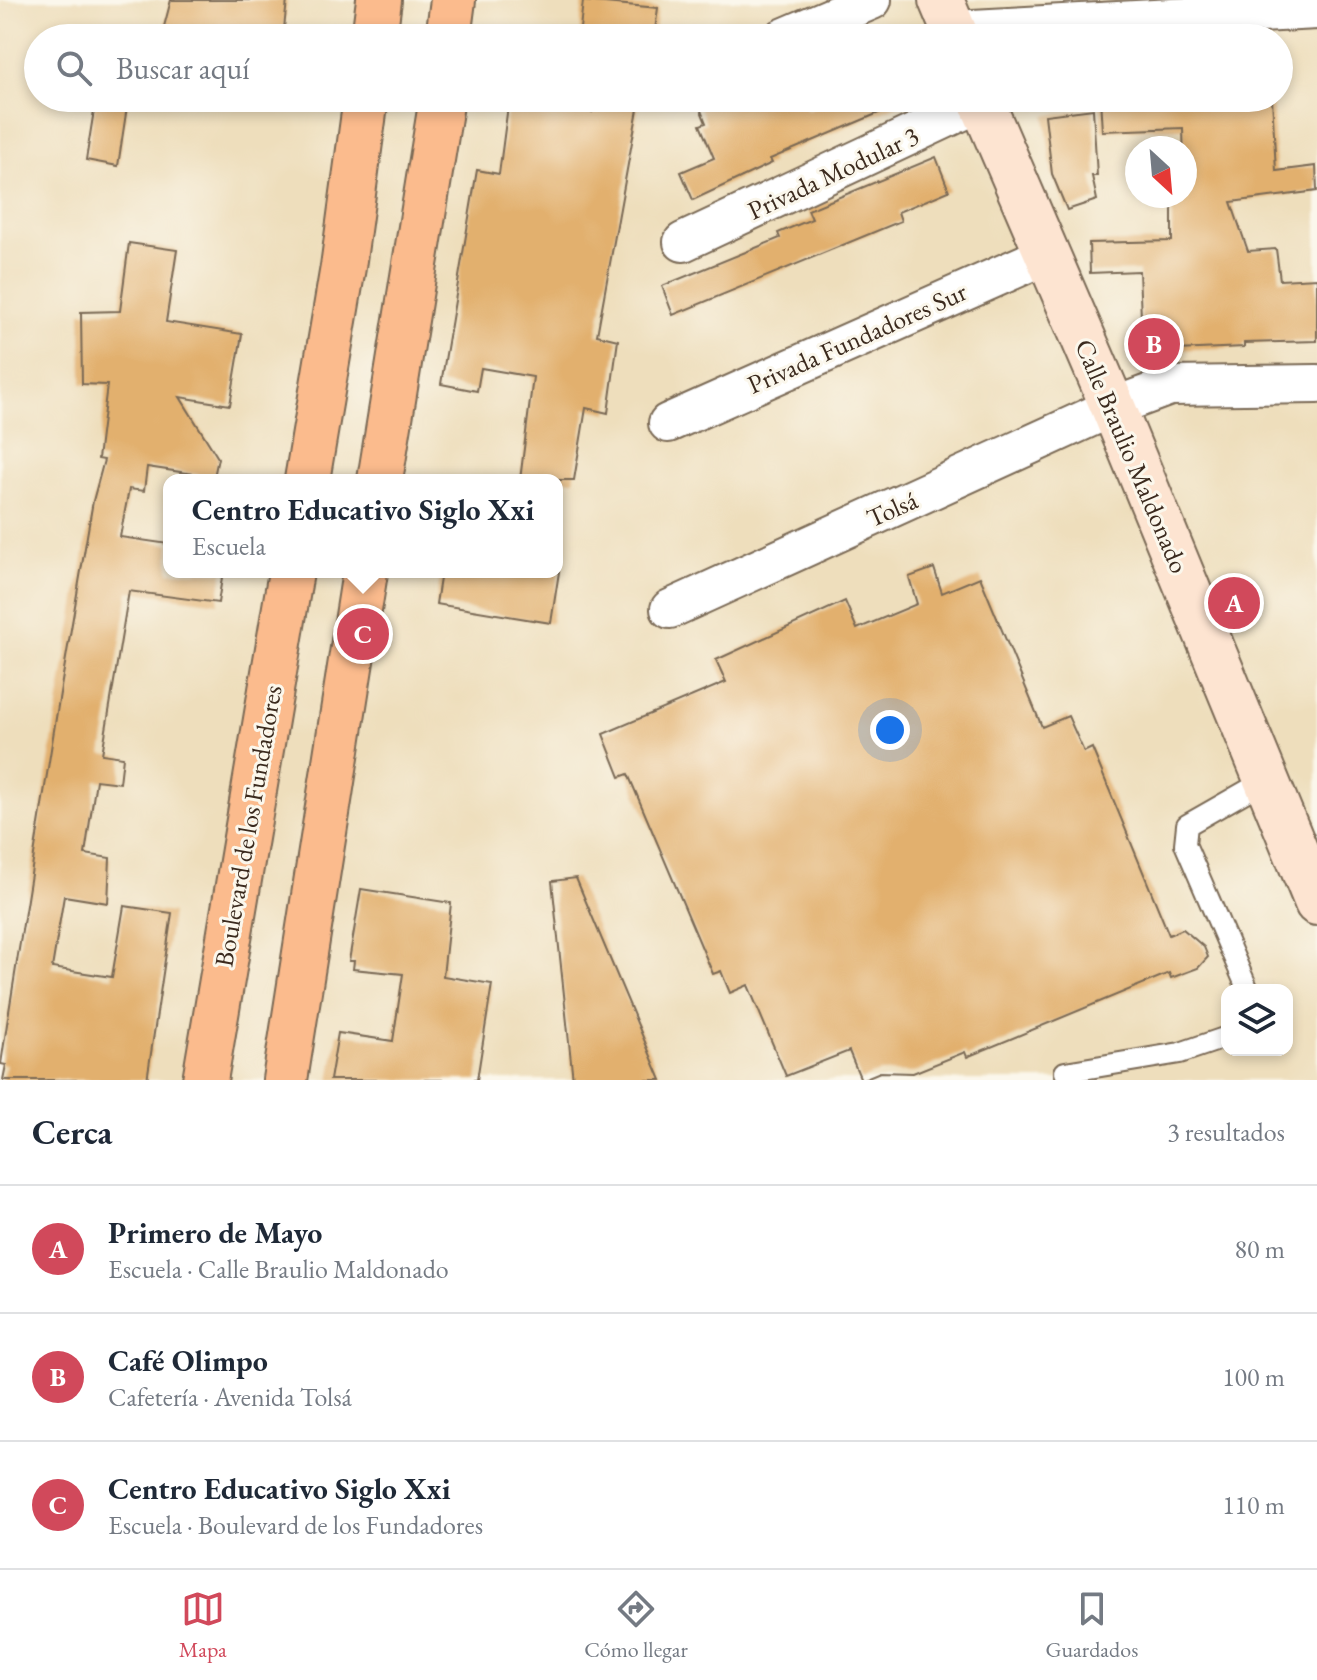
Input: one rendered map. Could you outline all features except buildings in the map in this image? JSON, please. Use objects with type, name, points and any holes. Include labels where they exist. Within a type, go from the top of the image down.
[{"type":"main road","points":[[376,24],[379,0]]},
{"type":"main road","points":[[450,24],[453,0]]},
{"type":"main road","points":[[308,474],[343,267],[364,112]]},
{"type":"main road","points":[[381,474],[440,112]]},
{"type":"main road","name":"Boulevard de los Fundadores","points":[[205,1080],[290,578]]},
{"type":"main road","points":[[285,1080],[364,578]]},
{"type":"street","points":[[816,24],[872,0]]},
{"type":"street","points":[[951,23],[1317,10]]},
{"type":"street","name":"Privada Modular 3","points":[[683,242],[956,112]]},
{"type":"street","name":"Calle Braulio Maldonado","points":[[986,112],[1113,407],[1317,903]]},
{"type":"street","name":"Privada Fundadores Sur","points":[[668,423],[1046,255]]},
{"type":"street","name":"Tolsá","points":[[670,609],[1113,407],[1170,386],[1317,384]]},
{"type":"lane","points":[[1245,984],[1185,844],[1187,825],[1240,792],[1266,780]]},
{"type":"lane","points":[[1065,1072],[1180,1053],[1221,1039]]},
{"type":"place","name":"Café Olimpo","points":[[1154,344]]},
{"type":"place","name":"Primero de Mayo","points":[[1234,603]]},
{"type":"place","name":"Centro Educativo Siglo Xxi","points":[[363,634]]}]
